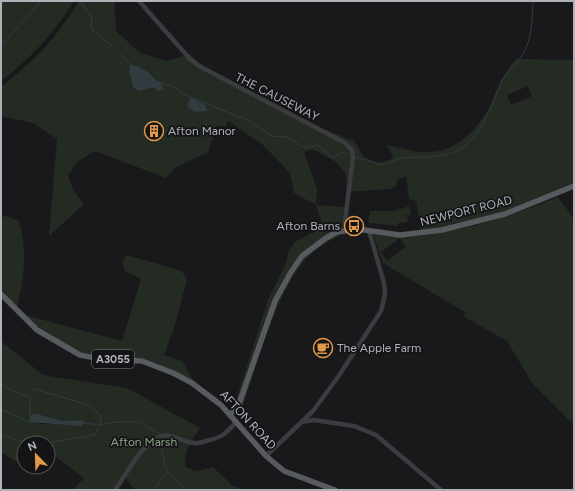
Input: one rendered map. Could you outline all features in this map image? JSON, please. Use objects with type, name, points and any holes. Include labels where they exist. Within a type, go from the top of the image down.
[{"type":"main road","name":"NEWPORT ROAD","points":[[230,415],[239,404],[275,301],[291,272],[302,256],[315,246],[332,235],[346,230],[358,229],[400,235],[442,230],[505,214],[574,186]]},
{"type":"main road","name":"AFTON ROAD","points":[[1,294],[37,330],[80,354],[101,359],[142,361],[173,373],[192,383],[230,415],[266,456],[284,471],[335,490]]},
{"type":"street","name":"THE CAUSEWAY","points":[[139,1],[190,59],[199,66],[327,133],[350,148],[354,157],[345,221],[346,230]]},
{"type":"street","points":[[266,456],[313,411],[338,378],[381,311],[384,283],[369,231]]},
{"type":"street","points":[[313,411],[314,420]]},
{"type":"street","points":[[302,422],[314,420],[354,426],[376,435],[441,490]]},
{"type":"street","points":[[115,490],[137,456],[155,439],[162,436],[176,436],[195,444],[226,435],[236,422]]},
{"type":"green space","points":[[1,1],[74,1],[58,24],[32,54],[1,81]]},
{"type":"green space","points":[[79,1],[114,1],[116,31],[140,53],[166,61],[190,54],[198,62],[239,86],[324,129],[354,141],[364,157],[378,163],[392,159],[393,156],[386,145],[422,152],[434,152],[455,145],[464,139],[472,132],[485,114],[500,82],[516,59],[574,60],[574,184],[512,210],[421,232],[416,201],[409,199],[406,176],[398,179],[396,186],[390,189],[347,192],[346,174],[336,162],[313,149],[304,152],[317,189],[316,205],[294,193],[290,173],[263,145],[228,121],[225,127],[217,126],[208,152],[175,168],[166,178],[95,151],[77,162],[68,176],[73,190],[84,204],[49,236],[57,139],[33,123],[1,116],[1,87],[35,58],[62,27]],"holes":[[[142,68],[152,76],[155,87],[150,86],[144,90],[133,88],[133,81]],[[528,86],[532,96],[511,105],[507,95]]]},
{"type":"green space","points":[[558,197],[574,219],[574,425],[532,383],[507,341],[463,316],[466,314],[463,311],[383,263],[373,235],[397,236],[444,232],[491,221]],"holes":[[[400,238],[406,247],[387,261],[381,252]]]},
{"type":"green space","points":[[316,205],[345,207],[343,234],[313,252],[305,260],[285,291],[260,352],[242,409],[235,403],[268,300],[286,263],[289,250],[295,242],[323,227]]},
{"type":"green space","points":[[409,206],[411,215],[407,215],[408,222],[398,223],[398,226],[368,223],[370,211],[395,211]]},
{"type":"green space","points":[[7,216],[19,221],[22,232],[24,264],[22,286],[17,307],[1,289],[1,217]]},
{"type":"green space","points":[[127,255],[182,271],[187,280],[174,328],[164,355],[182,361],[194,381],[142,358],[101,356],[80,352],[39,328],[25,315],[122,341],[141,279],[125,271],[122,262]]},
{"type":"green space","name":"Afton Marsh","points":[[1,341],[43,375],[127,388],[200,428],[187,450],[185,467],[197,471],[213,467],[233,486],[246,490],[135,490],[124,476],[113,490],[73,490],[84,478],[56,457],[56,435],[16,435],[16,462],[1,452]],"holes":[[[34,413],[63,421],[83,420],[81,426],[66,424],[38,424]]]},
{"type":"shaded area","points":[[130,64],[148,72],[160,82],[164,89],[159,91],[152,87],[140,91],[133,88],[129,71]]},
{"type":"shaded area","points":[[192,98],[205,105],[207,111],[195,112],[187,107],[189,100]]},
{"type":"shaded area","points":[[34,413],[63,421],[83,420],[84,423],[81,426],[29,422],[30,416]]},
{"type":"waterway","points":[[1,46],[41,1]]},
{"type":"waterway","points":[[80,1],[92,18],[91,29],[113,47]]},
{"type":"waterway","points":[[356,157],[383,165],[403,158],[448,154],[464,146],[472,139],[479,131],[502,81],[521,58],[526,48],[531,29],[533,1]]},
{"type":"waterway","points":[[119,53],[130,64]]},
{"type":"waterway","points":[[160,82],[176,88],[183,94],[247,120],[272,136],[286,137],[305,148],[318,145],[333,158],[343,152],[350,155]]},
{"type":"waterway","points":[[1,383],[8,389],[30,397],[30,416]]},
{"type":"waterway","points":[[34,389],[89,405],[101,416],[100,425],[95,435],[56,441]]},
{"type":"waterway","points":[[1,409],[29,422]]},
{"type":"waterway","points":[[84,423],[100,425],[117,422],[139,422],[158,433],[159,436]]},
{"type":"waterway","points":[[1,435],[16,439]]},
{"type":"waterway","points":[[160,439],[165,467],[185,490]]},
{"type":"waterway","points":[[153,490],[168,472]]},
{"type":"place","name":"Afton Manor","points":[[154,131]]},
{"type":"place","name":"Afton Barns","points":[[354,226]]},
{"type":"place","name":"The Apple Farm","points":[[323,348]]}]
